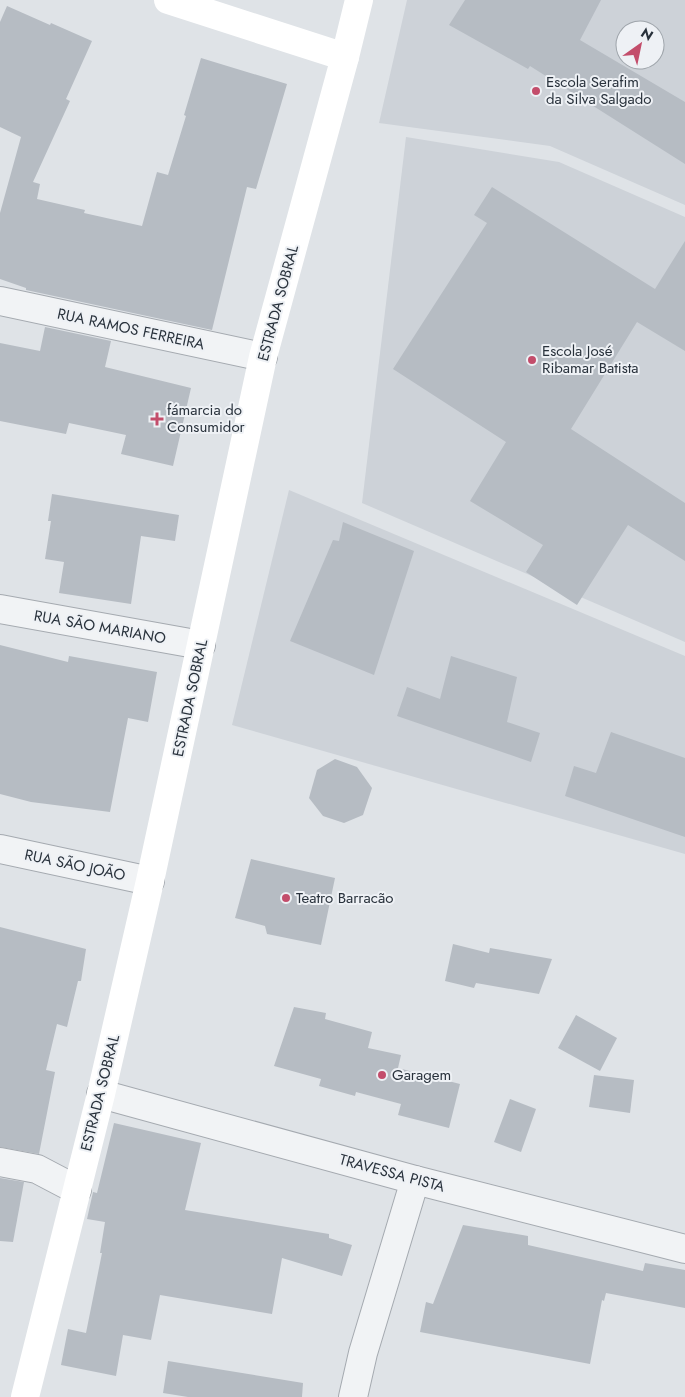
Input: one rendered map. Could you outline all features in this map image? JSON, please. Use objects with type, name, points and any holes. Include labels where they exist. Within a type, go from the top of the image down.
[{"type":"street","points":[[168,0],[345,57]]},
{"type":"street","name":"ESTRADA SOBRAL","points":[[25,1397],[101,1094],[150,881],[263,357],[359,0]]},
{"type":"street","name":"RUA RAMOS FERREIRA","points":[[0,301],[263,357]]},
{"type":"street","name":"RUA SÃO MARIANO","points":[[0,608],[201,645]]},
{"type":"street","name":"RUA SÃO JOÃO","points":[[0,849],[150,881]]},
{"type":"street","name":"TRAVESSA PISTA","points":[[101,1094],[415,1180],[685,1249]]},
{"type":"street","points":[[0,1162],[37,1169],[77,1190]]},
{"type":"street","points":[[353,1397],[363,1353],[415,1180]]},
{"type":"shaded area","name":"Escola Serafim da Silva Salgado","points":[[407,0],[685,0],[685,205],[550,146],[379,123]]},
{"type":"shaded area","name":"Escola José Ribamar Batista","points":[[406,137],[559,162],[685,217],[685,642],[362,503]]},
{"type":"shaded area","points":[[289,490],[685,656],[685,854],[232,725]]},
{"type":"building","points":[[465,0],[601,0],[580,40],[615,61],[615,70],[631,70],[685,102],[685,164],[530,66],[528,69],[449,25]]},
{"type":"building","points":[[7,6],[92,41],[66,99],[70,101],[33,182],[40,184],[37,199],[85,210],[84,213],[142,226],[157,172],[168,175],[201,58],[287,84],[256,189],[247,187],[212,330],[26,290],[26,288],[0,279],[0,213],[21,137],[0,127],[0,22]]},
{"type":"building","points":[[492,187],[655,289],[685,241],[685,351],[637,322],[571,429],[685,503],[685,561],[628,525],[577,605],[526,572],[543,545],[470,501],[506,442],[393,369],[487,223],[474,215]]},
{"type":"building","points":[[45,327],[111,341],[105,367],[191,388],[173,466],[121,454],[126,435],[69,423],[66,434],[0,421],[0,343],[40,351]]},
{"type":"building","points":[[52,494],[179,515],[175,541],[141,536],[131,604],[59,593],[64,562],[45,559],[51,521],[48,521]]},
{"type":"building","points":[[343,522],[414,551],[374,675],[290,641],[333,540],[339,541]]},
{"type":"building","points":[[0,645],[68,662],[69,656],[157,672],[148,722],[128,718],[110,812],[31,802],[0,794]]},
{"type":"building","points":[[451,656],[517,677],[507,722],[540,733],[531,762],[397,716],[407,687],[440,699]]},
{"type":"building","points":[[611,732],[685,758],[685,837],[565,796],[574,766],[596,773]]},
{"type":"building","points":[[335,759],[357,767],[372,788],[363,815],[344,823],[323,816],[309,798],[317,770]]},
{"type":"building","name":"Teatro Barracão","points":[[251,859],[335,878],[321,945],[267,934],[265,926],[235,918]]},
{"type":"building","points":[[0,927],[86,949],[81,981],[78,981],[67,1027],[57,1024],[46,1070],[55,1072],[39,1154],[0,1147]]},
{"type":"building","points":[[453,944],[489,953],[490,948],[552,959],[539,994],[476,983],[474,988],[445,981]]},
{"type":"building","points":[[294,1007],[326,1013],[325,1019],[372,1032],[368,1048],[401,1055],[398,1068],[460,1084],[449,1128],[398,1115],[401,1104],[356,1092],[355,1096],[319,1086],[321,1079],[274,1066]]},
{"type":"building","points":[[576,1015],[617,1038],[600,1071],[558,1048]]},
{"type":"building","points":[[594,1075],[634,1080],[630,1113],[589,1107]]},
{"type":"building","points":[[510,1099],[536,1109],[521,1152],[494,1142]]},
{"type":"building","points":[[114,1123],[201,1143],[185,1210],[329,1234],[329,1238],[352,1245],[342,1276],[282,1258],[272,1314],[160,1295],[151,1340],[123,1335],[116,1376],[61,1365],[68,1329],[86,1333],[102,1253],[100,1253],[105,1222],[87,1219],[93,1192],[97,1193]]},
{"type":"building","points":[[0,1178],[24,1182],[13,1242],[0,1241]]},
{"type":"building","points":[[463,1225],[528,1236],[528,1245],[643,1271],[645,1263],[685,1270],[685,1308],[606,1293],[604,1301],[602,1300],[590,1364],[420,1332],[426,1302],[433,1304]]},
{"type":"building","points":[[168,1361],[303,1383],[302,1397],[188,1397],[163,1393]]},
{"type":"place","name":"Escola Serafim da Silva Salgado","points":[[536,91]]},
{"type":"place","name":"Escola José Ribamar Batista","points":[[532,360]]},
{"type":"place","name":"fámarcia do Consumidor","points":[[157,419]]},
{"type":"place","name":"Teatro Barracão","points":[[286,898]]},
{"type":"place","name":"Garagem","points":[[382,1075]]}]
